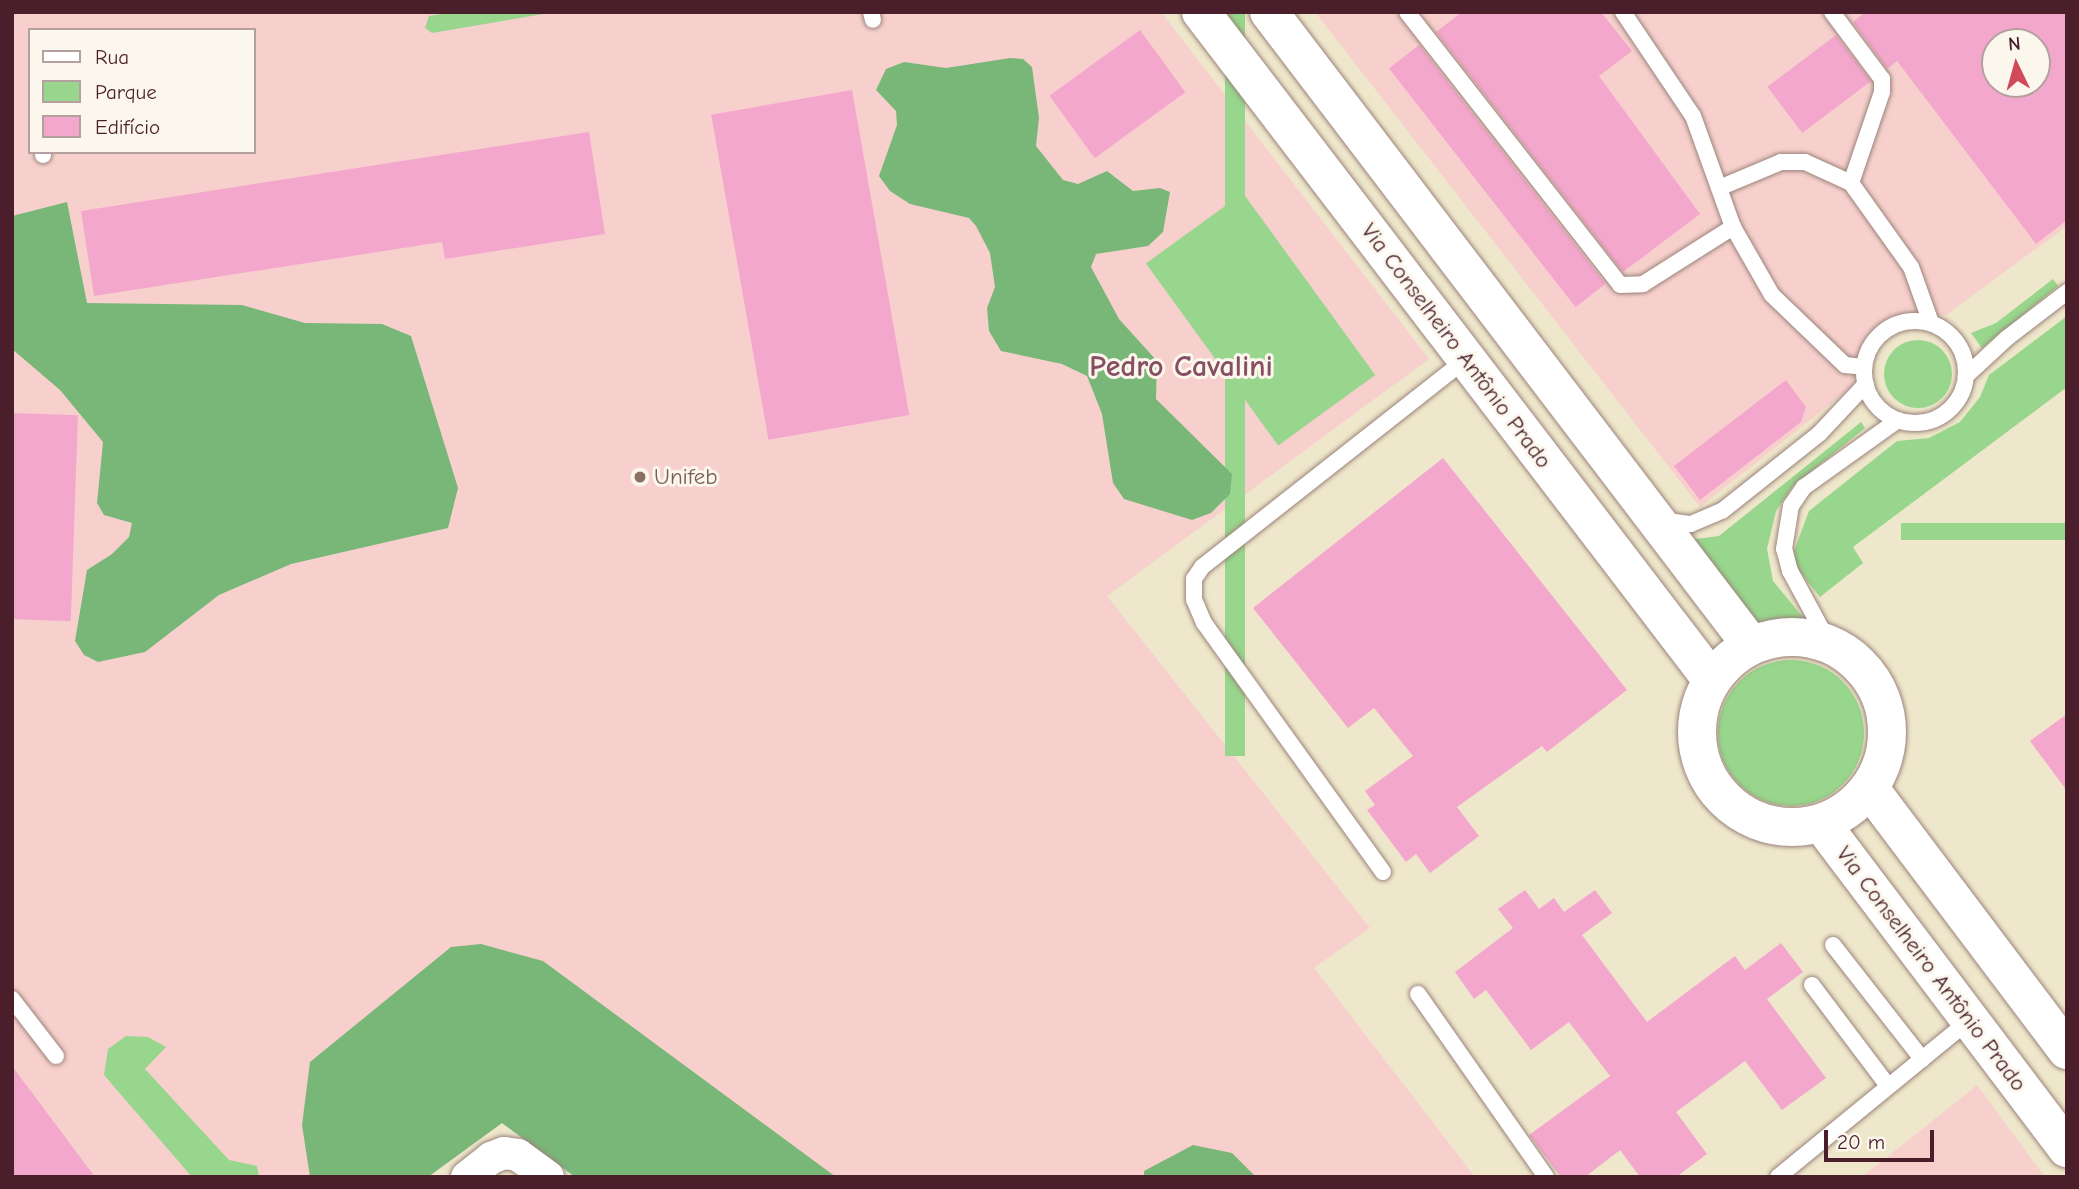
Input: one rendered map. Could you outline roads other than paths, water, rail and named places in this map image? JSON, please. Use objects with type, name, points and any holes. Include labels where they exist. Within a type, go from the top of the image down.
[{"type":"main road","name":"Via Conselheiro Antônio Prado","points":[[1201,12],[1712,680]]},
{"type":"main road","points":[[1269,12],[1751,645]]},
{"type":"main road","points":[[1776,637],[1829,643],[1864,667],[1880,692],[1888,720],[1882,768],[1870,789],[1848,810],[1821,823],[1792,828],[1763,823],[1737,810],[1716,790],[1702,764],[1696,736],[1699,706],[1712,680],[1751,645],[1776,637]]},
{"type":"main road","points":[[1870,789],[2067,1050]]},
{"type":"main road","name":"Via Conselheiro Antônio Prado","points":[[1821,823],[2067,1148]]},
{"type":"street","points":[[467,1177],[491,1157],[518,1155],[548,1177]]},
{"type":"lane","points":[[1407,12],[1619,285],[1643,284],[1733,227]]},
{"type":"lane","points":[[1623,12],[1693,116],[1733,227],[1772,295],[1845,365],[1864,376],[1876,407],[1898,420],[1923,423],[1939,417],[1953,407],[1966,376],[2007,338],[2067,292]]},
{"type":"lane","points":[[1832,12],[1882,79],[1882,92],[1851,183]]},
{"type":"lane","points":[[1719,188],[1781,162],[1805,162],[1851,183],[1912,267],[1931,323]]},
{"type":"lane","points":[[1656,520],[1691,524],[1722,511],[1820,433],[1864,376],[1871,344],[1882,331],[1921,319],[1931,323],[1958,344],[1966,376]]},
{"type":"lane","points":[[1383,872],[1204,623],[1194,600],[1194,579],[1202,567],[1466,359]]},
{"type":"lane","points":[[1829,643],[1790,571],[1784,549],[1791,506],[1804,486],[1898,420]]},
{"type":"lane","points":[[1833,945],[1922,1059]]},
{"type":"lane","points":[[1812,985],[1888,1086]]},
{"type":"lane","points":[[1418,995],[1546,1177]]},
{"type":"lane","points":[[12,999],[56,1056]]},
{"type":"lane","points":[[1778,1177],[1970,1020]]},
{"type":"place","name":"Unifeb","points":[[640,477]]},
{"type":"district","name":"Pedro Cavalini","points":[[1181,367]]}]
